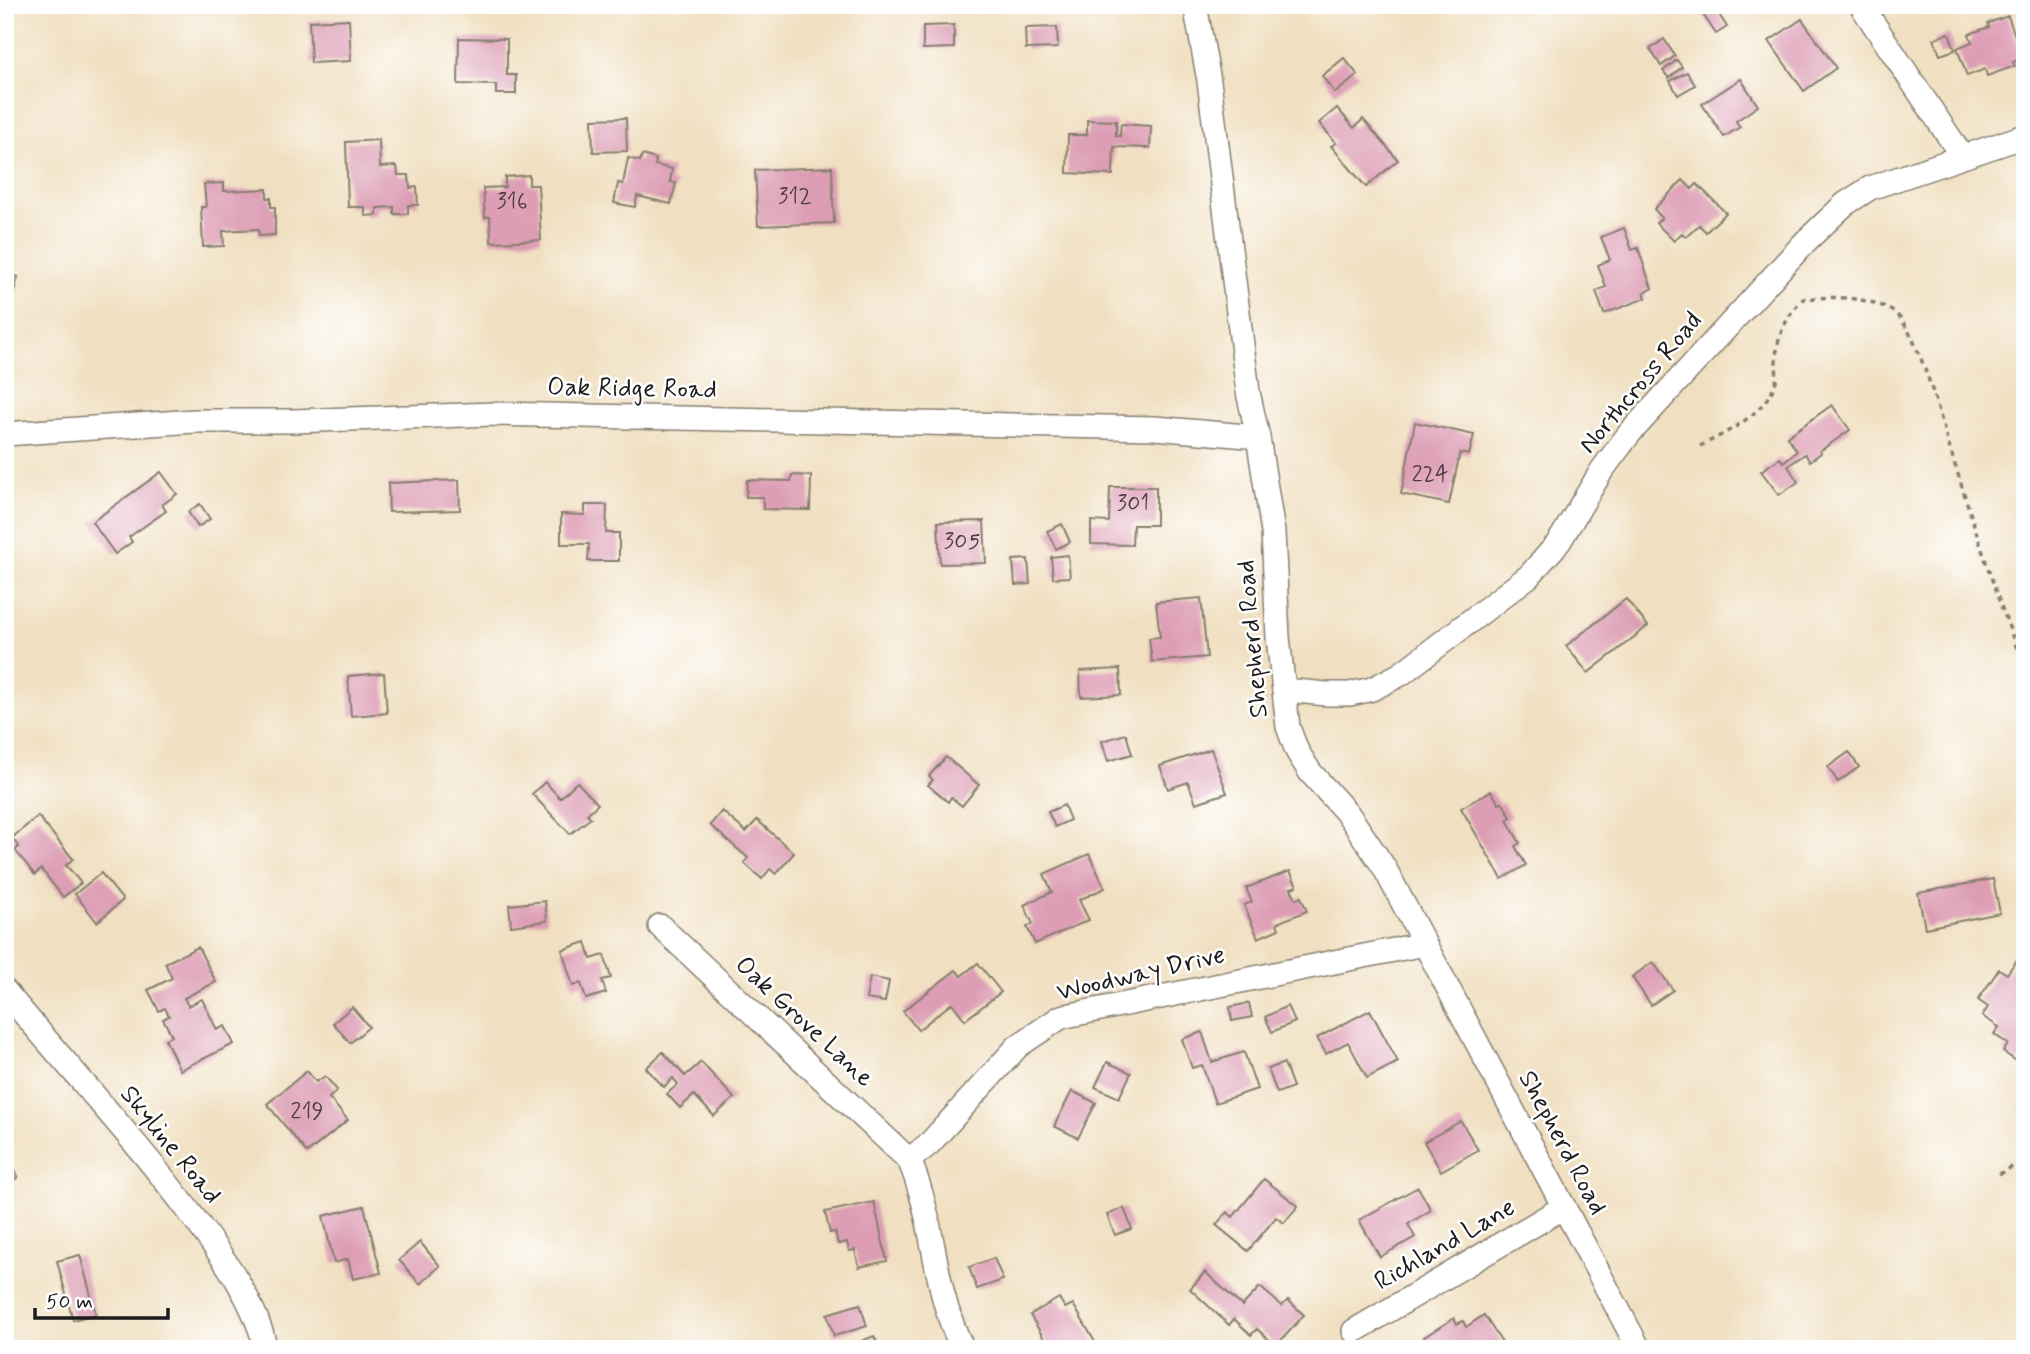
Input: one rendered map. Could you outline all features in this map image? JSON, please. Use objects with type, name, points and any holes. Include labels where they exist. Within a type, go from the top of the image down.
[{"type":"street","name":"Shepherd Road","points":[[1195,5],[1209,81],[1248,392],[1273,532],[1278,637],[1288,727],[1297,751],[1310,772],[1348,814],[1384,867],[1639,1349]]},
{"type":"street","points":[[1861,5],[1962,156]]},
{"type":"street","name":"Northcross Road","points":[[1283,690],[1350,694],[1382,684],[1401,674],[1530,576],[1550,554],[1602,470],[1629,433],[1822,223],[1870,188],[2025,136]]},
{"type":"street","name":"Oak Ridge Road","points":[[5,434],[195,421],[292,421],[494,414],[1155,428],[1258,437]]},
{"type":"street","name":"Oak Grove Lane","points":[[660,926],[909,1160]]},
{"type":"street","name":"Woodway Drive","points":[[909,1160],[930,1143],[1018,1046],[1061,1017],[1424,944]]},
{"type":"street","name":"Skyline Road","points":[[5,991],[148,1158],[223,1258],[254,1311],[266,1349]]},
{"type":"street","points":[[909,1160],[919,1181],[946,1310],[963,1349]]},
{"type":"street","name":"Richland Lane","points":[[1354,1331],[1564,1207]]},
{"type":"path","points":[[1700,446],[1731,431],[1758,409],[1770,392],[1776,383],[1776,359],[1781,334],[1788,315],[1803,299],[1831,296],[1864,300],[1894,312],[1908,328],[1933,394],[2004,619],[2025,668]]},
{"type":"path","points":[[1999,1174],[2025,1160]]},
{"type":"building","points":[[1713,5],[1727,27],[1716,34],[1700,10]]},
{"type":"building","points":[[2008,16],[2023,58],[2013,62],[2015,66],[1987,76],[1985,69],[1967,76],[1957,48],[1972,42],[1969,34]]},
{"type":"building","points":[[349,19],[351,61],[311,63],[309,21]]},
{"type":"building","points":[[1802,19],[1836,68],[1804,91],[1769,41]]},
{"type":"building","points":[[954,25],[954,48],[923,49],[923,26]]},
{"type":"building","points":[[1057,27],[1058,48],[1026,49],[1025,28]]},
{"type":"building","points":[[1949,33],[1955,50],[1940,55],[1934,39]]},
{"type":"building","points":[[459,38],[507,39],[507,75],[516,75],[516,94],[496,94],[496,85],[458,84]]},
{"type":"building","points":[[1664,39],[1675,56],[1661,66],[1650,49]]},
{"type":"building","points":[[1344,58],[1358,75],[1335,93],[1322,76]]},
{"type":"building","points":[[1677,60],[1682,67],[1669,78],[1663,71]]},
{"type":"building","points":[[1687,72],[1695,85],[1678,95],[1670,81]]},
{"type":"building","points":[[1741,79],[1758,106],[1736,121],[1740,127],[1724,137],[1702,104]]},
{"type":"building","points":[[1337,108],[1354,128],[1363,119],[1398,160],[1366,187],[1331,146],[1336,143],[1319,123]]},
{"type":"building","points":[[626,118],[627,151],[593,152],[592,119]]},
{"type":"building","points":[[1087,120],[1116,121],[1116,136],[1120,136],[1121,124],[1151,126],[1150,148],[1114,147],[1113,175],[1067,173],[1068,135],[1087,135]]},
{"type":"building","points":[[379,140],[380,167],[397,166],[398,175],[409,175],[410,188],[417,187],[418,205],[408,205],[408,214],[394,214],[394,207],[377,208],[377,215],[365,216],[365,207],[348,207],[346,142]]},
{"type":"building","points":[[642,155],[656,159],[655,165],[672,169],[670,182],[676,183],[671,204],[637,196],[635,207],[614,203],[618,183],[623,184],[628,158],[640,161]]},
{"type":"building","points":[[832,167],[834,223],[758,226],[755,170]]},
{"type":"building","points":[[529,175],[529,185],[538,185],[541,240],[491,242],[490,217],[485,217],[483,188],[505,187],[505,177]]},
{"type":"building","points":[[1683,180],[1692,189],[1697,184],[1726,213],[1706,232],[1699,225],[1686,237],[1682,233],[1674,241],[1656,223],[1662,218],[1654,209]]},
{"type":"building","points":[[224,183],[224,191],[267,189],[271,207],[275,207],[275,235],[259,236],[258,229],[223,231],[224,246],[203,247],[201,207],[206,207],[204,184]]},
{"type":"building","points":[[1624,228],[1632,250],[1638,248],[1652,289],[1644,292],[1646,298],[1604,314],[1596,291],[1606,287],[1598,265],[1610,260],[1601,237]]},
{"type":"building","points":[[5,273],[18,277],[9,310],[5,309]]},
{"type":"building","points":[[1832,405],[1850,430],[1810,461],[1805,454],[1788,466],[1798,482],[1779,495],[1761,471],[1780,458],[1783,462],[1797,451],[1787,437]]},
{"type":"building","points":[[1415,422],[1474,435],[1469,455],[1460,453],[1449,504],[1401,494]]},
{"type":"building","points":[[161,472],[177,494],[162,505],[166,511],[129,537],[132,542],[115,554],[92,522]]},
{"type":"building","points":[[792,475],[811,476],[810,510],[763,509],[763,497],[746,497],[747,480],[791,481]]},
{"type":"building","points":[[459,480],[460,510],[389,512],[388,483]]},
{"type":"building","points":[[1110,487],[1156,487],[1156,525],[1133,525],[1132,545],[1091,544],[1091,521],[1109,522]]},
{"type":"building","points":[[200,504],[210,519],[198,527],[188,512]]},
{"type":"building","points":[[585,505],[607,505],[606,533],[619,533],[619,561],[588,561],[589,544],[561,544],[561,514],[585,515]]},
{"type":"building","points":[[984,521],[986,563],[940,564],[938,522]]},
{"type":"building","points":[[1062,524],[1070,542],[1056,549],[1047,531]]},
{"type":"building","points":[[1068,555],[1070,577],[1053,578],[1051,557]]},
{"type":"building","points":[[1028,559],[1030,584],[1015,585],[1013,560]]},
{"type":"building","points":[[1201,598],[1207,657],[1152,662],[1149,638],[1160,637],[1156,602]]},
{"type":"building","points":[[1626,599],[1648,626],[1588,673],[1566,646]]},
{"type":"building","points":[[1120,669],[1121,695],[1081,697],[1080,671]]},
{"type":"building","points":[[384,673],[387,713],[351,716],[348,676]]},
{"type":"building","points":[[1126,734],[1132,754],[1108,761],[1102,741]]},
{"type":"building","points":[[1211,749],[1227,793],[1196,803],[1188,782],[1168,789],[1160,766]]},
{"type":"building","points":[[1849,752],[1859,767],[1838,782],[1828,767]]},
{"type":"building","points":[[946,757],[979,785],[962,806],[951,797],[948,802],[928,785],[933,780],[929,776]]},
{"type":"building","points":[[545,782],[560,798],[577,782],[598,804],[587,814],[591,818],[570,834],[532,794]]},
{"type":"building","points":[[1491,791],[1511,817],[1507,820],[1520,843],[1515,846],[1526,865],[1502,879],[1461,808]]},
{"type":"building","points":[[1064,805],[1070,820],[1055,827],[1048,812]]},
{"type":"building","points":[[722,811],[746,832],[757,820],[794,853],[776,874],[770,869],[762,879],[744,863],[748,858],[710,825]]},
{"type":"building","points":[[38,816],[73,859],[66,865],[81,883],[63,897],[41,869],[35,875],[15,850],[19,847],[12,838]]},
{"type":"building","points":[[1089,854],[1105,888],[1079,900],[1089,920],[1035,944],[1027,927],[1033,924],[1024,905],[1052,892],[1044,874]]},
{"type":"building","points":[[1290,871],[1297,886],[1291,888],[1296,899],[1301,897],[1307,911],[1277,923],[1279,929],[1258,938],[1244,905],[1252,902],[1246,888]]},
{"type":"building","points":[[101,873],[123,900],[97,922],[75,894]]},
{"type":"building","points":[[1993,879],[2000,913],[1925,928],[1918,893]]},
{"type":"building","points":[[545,901],[547,921],[511,926],[509,905]]},
{"type":"building","points":[[586,942],[591,959],[604,955],[611,978],[602,980],[606,993],[586,999],[581,983],[573,986],[562,950]]},
{"type":"building","points":[[198,947],[216,982],[184,998],[188,1006],[202,999],[217,1030],[225,1026],[234,1044],[180,1070],[165,1039],[172,1036],[163,1019],[169,1016],[165,1008],[159,1011],[148,990],[172,978],[165,963]]},
{"type":"building","points":[[2025,948],[2025,1053],[2018,1062],[2003,1052],[2008,1044],[1994,1034],[1999,1027],[1982,1016],[1988,1007],[1978,1000],[1999,969],[2007,974]]},
{"type":"building","points":[[1653,962],[1673,990],[1651,1005],[1632,977]]},
{"type":"building","points":[[978,963],[1001,992],[965,1020],[952,1003],[918,1030],[903,1011],[956,970],[961,976]]},
{"type":"building","points":[[870,977],[889,981],[885,1002],[866,999]]},
{"type":"building","points":[[1249,1003],[1252,1017],[1232,1021],[1230,1007]]},
{"type":"building","points":[[1287,1006],[1295,1022],[1272,1032],[1265,1017]]},
{"type":"building","points":[[352,1007],[369,1027],[350,1043],[333,1023]]},
{"type":"building","points":[[1370,1010],[1398,1062],[1367,1078],[1348,1042],[1326,1054],[1317,1038]]},
{"type":"building","points":[[1202,1032],[1212,1062],[1244,1052],[1257,1089],[1215,1103],[1202,1065],[1192,1068],[1182,1039]]},
{"type":"building","points":[[663,1052],[685,1076],[701,1062],[734,1098],[714,1116],[694,1095],[680,1108],[667,1094],[678,1084],[673,1078],[664,1087],[646,1068]]},
{"type":"building","points":[[1107,1062],[1131,1073],[1119,1098],[1095,1087]]},
{"type":"building","points":[[1284,1063],[1293,1087],[1277,1093],[1268,1069]]},
{"type":"building","points":[[307,1071],[316,1082],[325,1076],[337,1090],[329,1098],[348,1120],[307,1153],[267,1104]]},
{"type":"building","points":[[1072,1091],[1096,1103],[1078,1138],[1054,1126]]},
{"type":"building","points":[[1461,1121],[1478,1150],[1441,1171],[1424,1142]]},
{"type":"building","points":[[5,1158],[18,1177],[5,1186]]},
{"type":"building","points":[[1264,1179],[1298,1206],[1284,1223],[1276,1217],[1248,1251],[1216,1225],[1227,1212],[1233,1217]]},
{"type":"building","points":[[1418,1187],[1431,1210],[1408,1224],[1415,1237],[1380,1257],[1359,1220]]},
{"type":"building","points":[[874,1202],[887,1261],[859,1267],[855,1250],[849,1251],[847,1242],[838,1244],[835,1232],[830,1233],[825,1212]]},
{"type":"building","points":[[364,1206],[381,1273],[353,1279],[348,1259],[334,1263],[323,1216]]},
{"type":"building","points":[[1124,1208],[1132,1229],[1115,1235],[1107,1215]]},
{"type":"building","points":[[420,1242],[440,1266],[420,1284],[399,1260]]},
{"type":"building","points":[[80,1255],[96,1314],[73,1320],[57,1261]]},
{"type":"building","points":[[994,1258],[1003,1280],[977,1289],[969,1267]]},
{"type":"building","points":[[1205,1272],[1242,1306],[1260,1287],[1282,1306],[1288,1300],[1304,1315],[1276,1346],[1257,1329],[1251,1335],[1234,1319],[1229,1325],[1190,1289]]},
{"type":"building","points":[[1059,1298],[1065,1308],[1073,1304],[1099,1349],[1042,1349],[1048,1345],[1030,1315]]},
{"type":"building","points":[[860,1304],[867,1326],[834,1336],[827,1314]]},
{"type":"building","points":[[1484,1315],[1504,1346],[1500,1349],[1431,1349],[1424,1337],[1454,1318],[1457,1324],[1463,1321],[1466,1327]]},
{"type":"building","points":[[874,1336],[880,1349],[856,1349],[854,1344]]}]
